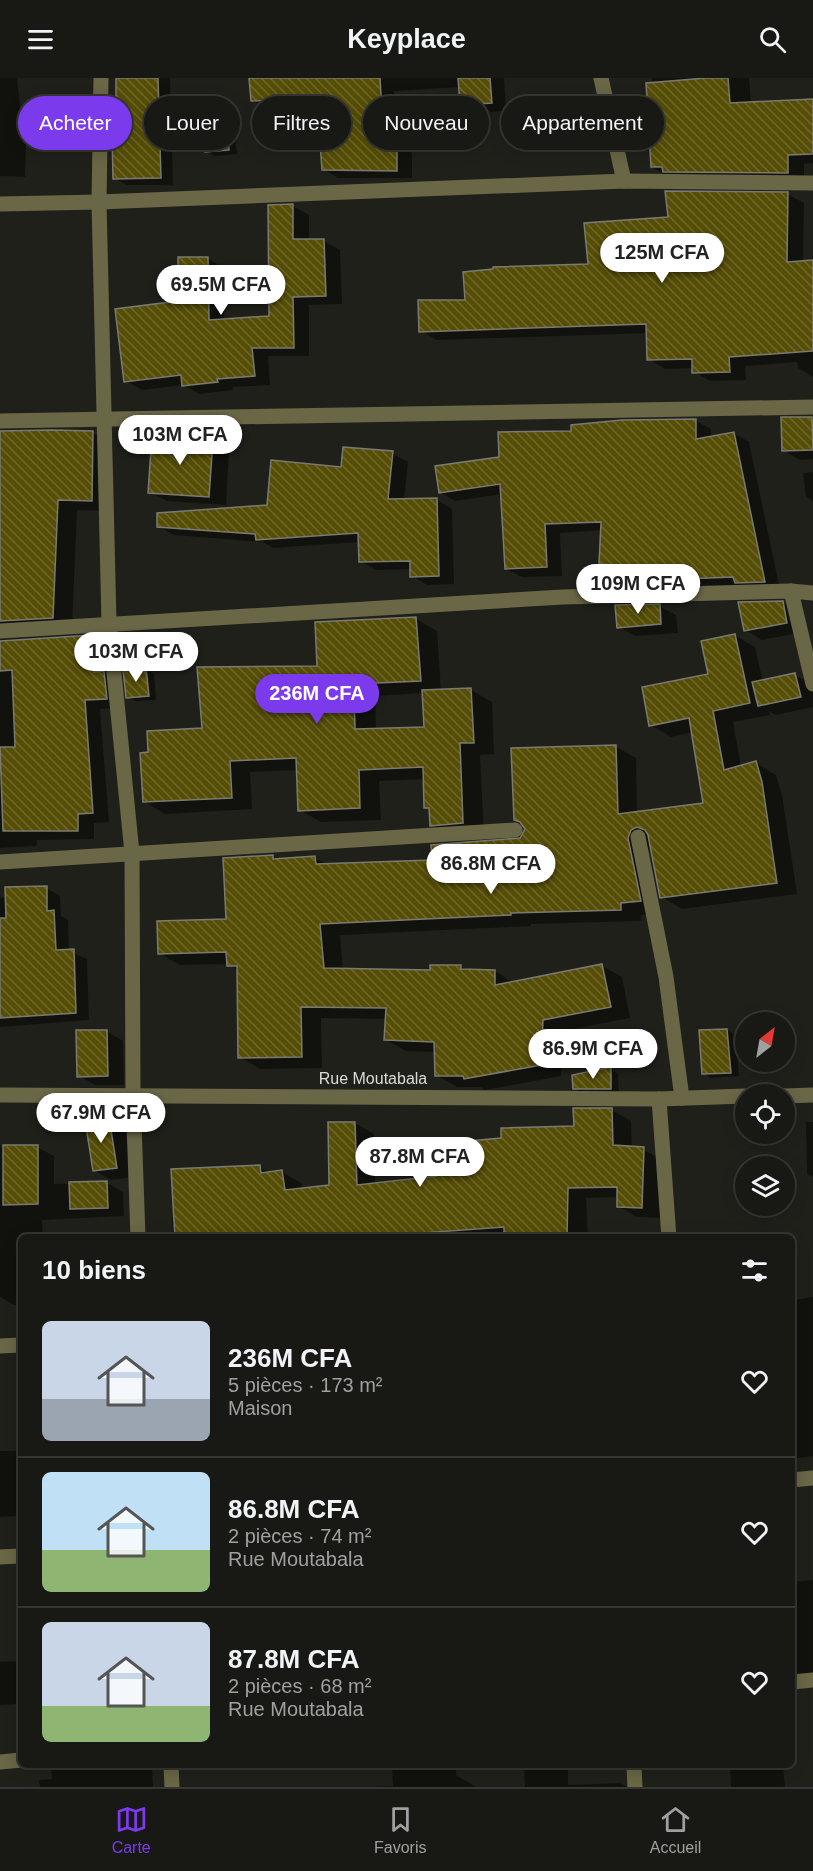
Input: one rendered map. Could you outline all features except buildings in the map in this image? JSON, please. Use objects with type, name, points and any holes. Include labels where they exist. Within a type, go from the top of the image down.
[{"type":"street","points":[[101,78],[99,202],[109,623],[132,854],[133,1094],[138,1234]]},
{"type":"street","points":[[601,78],[624,181]]},
{"type":"street","points":[[0,204],[624,181],[813,183]]},
{"type":"street","points":[[0,421],[813,407]]},
{"type":"street","points":[[791,591],[813,684]]},
{"type":"street","points":[[0,631],[563,597],[791,591],[813,593]]},
{"type":"street","points":[[0,862],[514,830]]},
{"type":"street","points":[[638,837],[666,977],[682,1098]]},
{"type":"street","name":"Rue Moutabala","points":[[0,1095],[133,1094],[659,1099],[735,1096]]},
{"type":"street","points":[[795,1096],[813,1095]]},
{"type":"street","points":[[659,1099],[669,1234]]},
{"type":"street","points":[[0,1346],[18,1345]]},
{"type":"street","points":[[795,1480],[813,1478]]},
{"type":"street","points":[[0,1557],[18,1556]]},
{"type":"street","points":[[795,1682],[813,1680]]},
{"type":"street","points":[[0,1762],[18,1760]]},
{"type":"street","points":[[171,1768],[172,1787]]},
{"type":"street","points":[[634,1768],[635,1787]]}]
